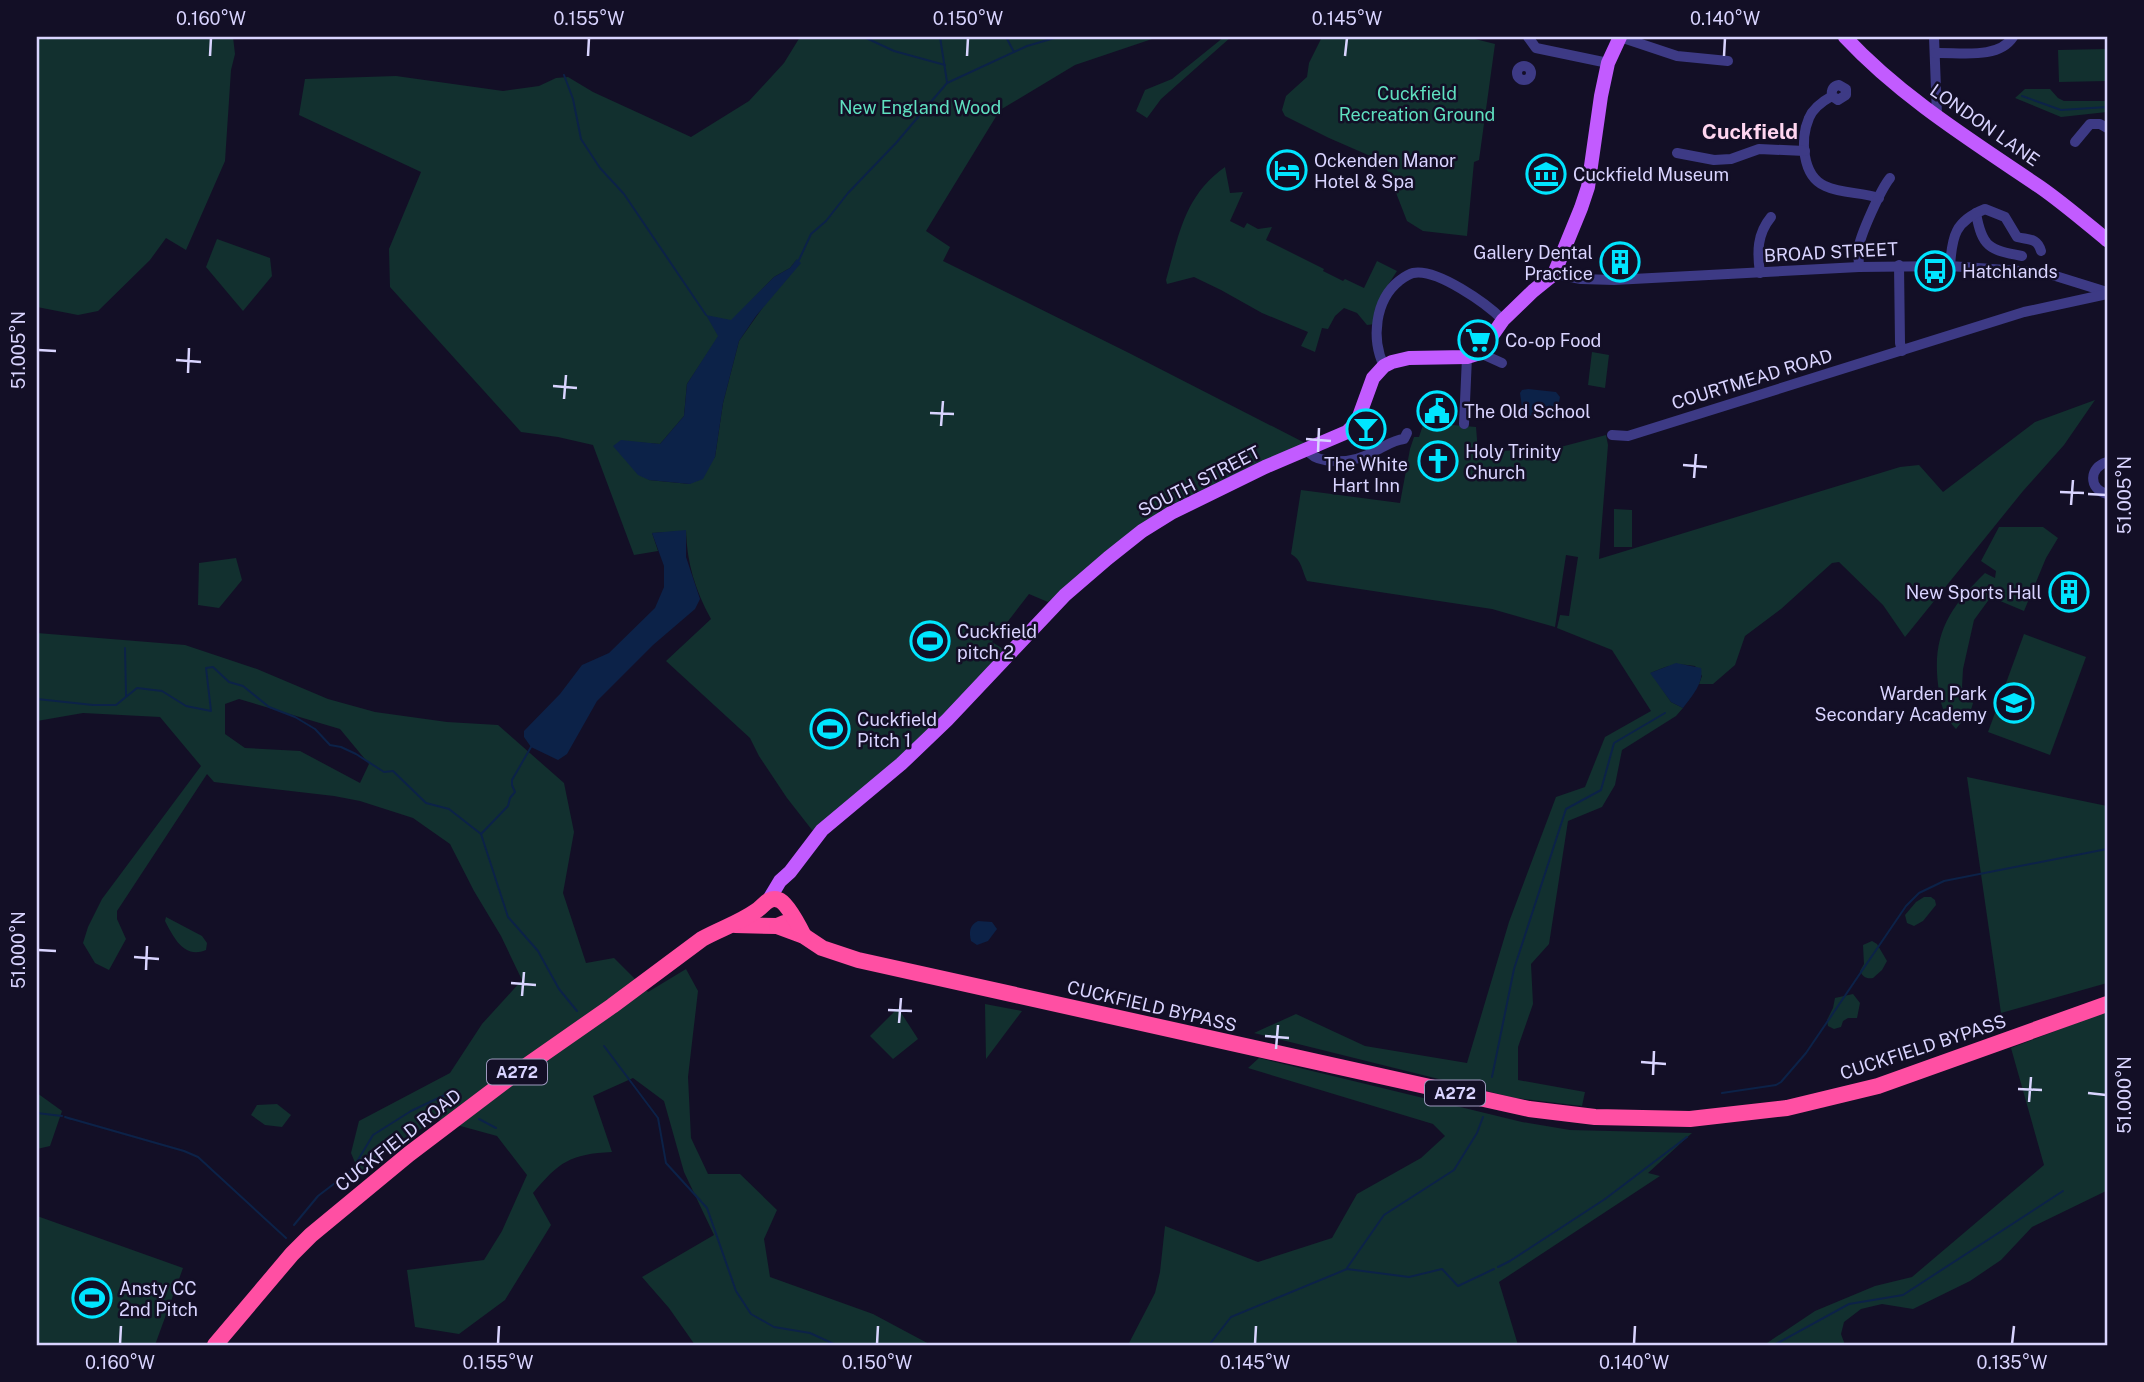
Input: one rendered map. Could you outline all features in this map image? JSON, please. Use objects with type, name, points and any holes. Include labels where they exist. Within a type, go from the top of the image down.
[{"type":"highway","name":"CUCKFIELD ROAD","points":[[215,1345],[301,1244],[409,1154],[702,939],[776,905]]},
{"type":"highway","points":[[776,905],[787,919],[772,925],[762,917],[776,905]]},
{"type":"highway","name":"CUCKFIELD BYPASS","points":[[776,905],[804,936],[839,955],[1529,1109],[1595,1117],[1690,1119],[1787,1108],[1878,1086],[2107,1004]]},
{"type":"highway","name":"CUCKFIELD ROAD","points":[[735,925],[772,925]]},
{"type":"highway","name":"CUCKFIELD BYPASS","points":[[772,925],[804,936]]},
{"type":"main road","points":[[1384,366],[1409,358],[1473,355],[1533,290],[1554,274],[1588,187],[1608,63],[1620,37]]},
{"type":"main road","name":"LONDON LANE","points":[[1845,37],[1881,72],[1921,104],[1983,150],[2042,188],[2107,240]]},
{"type":"main road","name":"SOUTH STREET","points":[[776,905],[780,881],[822,830],[901,764],[947,720],[1065,595],[1142,531],[1171,513],[1352,428],[1357,422],[1373,378],[1384,366]]},
{"type":"street","points":[[1528,37],[1536,48],[1608,63]]},
{"type":"street","points":[[1620,37],[1677,56],[1728,61]]},
{"type":"street","points":[[1934,37],[1937,115]]},
{"type":"street","points":[[1935,52],[1993,51],[2007,45],[2013,37]]},
{"type":"street","points":[[1527,66],[1536,48]]},
{"type":"street","points":[[1921,104],[1928,101],[1936,89]]},
{"type":"street","points":[[1832,96],[1817,107],[1809,118],[1805,151],[1810,172],[1821,184],[1830,188],[1879,198]]},
{"type":"street","points":[[2075,142],[2090,124],[2100,124],[2107,128]]},
{"type":"street","points":[[1677,153],[1714,160],[1731,159],[1759,149],[1805,151]]},
{"type":"street","points":[[1859,267],[1858,250],[1861,239],[1890,178]]},
{"type":"street","points":[[1950,266],[1955,233],[1964,221],[1989,209],[2009,221],[2017,237],[2033,240],[2038,244],[2040,251]]},
{"type":"street","points":[[1976,213],[1986,243],[2000,251],[2022,256]]},
{"type":"street","points":[[1760,273],[1758,242],[1771,217]]},
{"type":"street","points":[[1899,265],[1902,351]]},
{"type":"street","name":"BROAD STREET","points":[[1554,274],[1605,280],[1899,265],[1950,266],[2046,273],[2107,293]]},
{"type":"street","points":[[1384,366],[1380,356],[1378,314],[1387,293],[1409,274],[1424,273],[1459,288],[1478,298],[1503,320]]},
{"type":"street","name":"COURTMEAD ROAD","points":[[1612,435],[1628,436],[2024,312],[2107,293]]},
{"type":"street","points":[[1464,424],[1473,355],[1502,363]]},
{"type":"street","points":[[1307,449],[1310,455],[1318,458],[1346,461],[1366,456],[1392,441],[1404,439],[1407,433]]},
{"type":"street","points":[[2107,462],[2095,469],[2093,480],[2097,489],[2107,494]]},
{"type":"green space","points":[[37,37],[233,37],[235,54],[231,70],[225,161],[186,250],[166,238],[150,260],[98,311],[78,315],[37,307]]},
{"type":"green space","name":"New England Wood","points":[[800,37],[1158,37],[1075,65],[1000,110],[926,231],[950,247],[943,261],[1305,443],[1163,511],[1048,602],[1029,594],[992,642],[1010,653],[822,830],[812,830],[787,798],[750,738],[666,661],[711,619],[693,576],[686,531],[652,533],[658,551],[634,555],[593,445],[521,432],[390,287],[389,249],[421,172],[299,115],[305,79],[396,76],[503,91],[539,86],[556,78],[568,77],[593,92],[691,137],[749,101],[784,63]],"holes":[[[797,259],[739,341],[723,403],[715,457],[690,484],[649,480],[621,441],[660,444],[684,416],[687,384],[719,336],[774,277],[790,268]]]},
{"type":"green space","points":[[1224,37],[1231,37],[1161,99],[1147,118],[1136,111],[1145,90],[1172,79]]},
{"type":"green space","name":"Cuckfield Recreation Ground","points":[[1322,37],[1467,37],[1495,44],[1479,160],[1474,162],[1467,236],[1423,231],[1407,221],[1384,162],[1285,116],[1282,110],[1286,96],[1307,77],[1309,63]]},
{"type":"green space","points":[[2107,49],[2107,81],[2059,82],[2058,50]]},
{"type":"green space","points":[[2025,89],[2050,89],[2064,101],[2107,101],[2107,112],[2061,117],[2015,98]]},
{"type":"green space","points":[[1225,167],[1230,193],[1243,192],[1230,221],[1244,228],[1247,223],[1258,229],[1272,227],[1266,240],[1343,281],[1345,279],[1364,288],[1377,261],[1397,271],[1386,288],[1375,324],[1367,325],[1357,313],[1344,308],[1335,316],[1328,329],[1322,328],[1315,352],[1301,346],[1308,332],[1262,313],[1194,277],[1167,284],[1185,218],[1200,191]]},
{"type":"green space","points":[[217,239],[270,258],[272,276],[243,311],[206,267]]},
{"type":"green space","points":[[1592,352],[1609,355],[1605,388],[1588,385]]},
{"type":"green space","points":[[2095,400],[2064,445],[2023,491],[1905,637],[1883,605],[1839,562],[1832,563],[1781,609],[1745,636],[1735,665],[1713,684],[1699,684],[1702,676],[1695,666],[1673,665],[1651,673],[1671,702],[1683,708],[1676,716],[1622,750],[1615,785],[1602,807],[1568,821],[1549,944],[1531,964],[1533,1004],[1518,1047],[1518,1080],[1585,1092],[1582,1106],[1515,1098],[1254,1033],[1296,1014],[1365,1046],[1467,1063],[1509,922],[1556,797],[1585,787],[1605,737],[1651,711],[1612,650],[1557,628],[1560,615],[1569,616],[1578,557],[1566,555],[1555,627],[1492,609],[1307,581],[1300,563],[1291,554],[1301,490],[1400,503],[1410,449],[1414,437],[1419,437],[1425,419],[1440,424],[1476,427],[1478,452],[1520,450],[1521,454],[1553,449],[1606,435],[1608,445],[1599,559],[1900,467],[1919,465],[1943,492],[2035,422]]},
{"type":"green space","points":[[1614,509],[1632,510],[1632,547],[1614,547]]},
{"type":"green space","points":[[1999,527],[2043,527],[2058,538],[2046,558],[2024,611],[1993,598],[1993,594],[1974,620],[1963,669],[1962,687],[1973,703],[1971,710],[1956,729],[1941,703],[1938,650],[1946,622],[1962,598],[1985,573],[1995,578],[1996,571],[1981,561]]},
{"type":"green space","points":[[236,558],[242,580],[219,608],[198,605],[199,563]]},
{"type":"green space","points":[[37,633],[185,645],[257,669],[328,699],[375,712],[447,722],[498,725],[564,783],[574,832],[563,893],[586,963],[614,958],[648,992],[686,969],[698,991],[688,1077],[691,1138],[708,1174],[740,1174],[777,1210],[764,1239],[770,1277],[873,1314],[931,1345],[695,1345],[669,1308],[642,1277],[714,1235],[684,1172],[664,1101],[633,1078],[593,1096],[612,1152],[586,1155],[566,1162],[550,1174],[533,1193],[551,1225],[505,1300],[459,1334],[415,1327],[407,1270],[484,1260],[502,1231],[527,1175],[497,1136],[435,1119],[359,1172],[351,1153],[359,1121],[450,1073],[482,1024],[522,980],[450,844],[413,818],[360,801],[214,782],[207,774],[117,911],[117,919],[126,939],[109,970],[95,963],[83,943],[88,927],[102,899],[201,766],[160,717],[83,713],[37,721]],"holes":[[[239,699],[340,729],[369,764],[360,783],[300,751],[245,748],[225,734],[225,704]]]},
{"type":"green space","points":[[2024,634],[2086,657],[2050,755],[1988,732]]},
{"type":"green space","points":[[1967,777],[2107,806],[2107,983],[2001,1013]]},
{"type":"green space","points":[[1924,897],[1931,897],[1936,905],[1923,921],[1914,926],[1907,923],[1905,915]]},
{"type":"green space","points":[[166,917],[202,936],[207,943],[206,950],[192,952],[181,945],[165,921]]},
{"type":"green space","points":[[1872,941],[1877,944],[1887,961],[1882,970],[1873,978],[1868,978],[1860,971],[1864,964],[1863,945]]},
{"type":"green space","points":[[1853,994],[1860,1003],[1857,1018],[1848,1018],[1843,1021],[1841,1027],[1834,1029],[1828,1026],[1827,1020],[1835,998]]},
{"type":"green space","points":[[985,1004],[1022,1011],[986,1059]]},
{"type":"green space","points":[[898,1008],[918,1039],[893,1059],[870,1036]]},
{"type":"green space","points":[[2107,1011],[2107,1193],[2106,1191],[2032,1227],[2001,1260],[1970,1281],[1913,1309],[1882,1304],[1861,1309],[1844,1322],[1841,1334],[1845,1345],[1764,1345],[1815,1311],[1875,1286],[1912,1277],[2044,1165],[2011,1048]]},
{"type":"green space","points":[[1259,1058],[1522,1122],[1570,1130],[1692,1133],[1648,1173],[1660,1176],[1499,1282],[1518,1345],[1128,1345],[1155,1293],[1165,1226],[1258,1262],[1332,1238],[1357,1194],[1421,1158],[1445,1136],[1433,1124],[1248,1068]]},
{"type":"green space","points":[[37,1093],[62,1111],[50,1146],[37,1149]]},
{"type":"green space","points":[[277,1104],[291,1115],[282,1127],[265,1125],[251,1115],[257,1105]]},
{"type":"green space","name":"Ansty CC 2nd Pitch","points":[[37,1216],[183,1268],[155,1345],[37,1345]]},
{"type":"water","points":[[797,259],[801,263],[756,316],[739,341],[723,403],[715,457],[703,479],[690,484],[649,480],[638,475],[613,446],[621,440],[660,444],[684,416],[687,384],[718,336],[706,315],[731,320],[774,277],[790,268]]},
{"type":"water","points":[[1528,389],[1556,392],[1560,397],[1558,407],[1541,415],[1523,414],[1520,393]]},
{"type":"water","points":[[686,530],[686,557],[700,599],[695,609],[653,645],[597,701],[567,754],[558,760],[531,747],[524,737],[524,731],[560,694],[582,665],[609,653],[655,608],[664,587],[664,566],[652,533]]},
{"type":"water","points":[[1676,663],[1701,668],[1699,684],[1683,708],[1671,702],[1650,673]]},
{"type":"water","points":[[978,921],[992,922],[997,929],[988,941],[977,945],[971,941],[970,932],[971,927]]},
{"type":"waterway","points":[[864,37],[894,51],[945,65]]},
{"type":"waterway","points":[[940,37],[947,82]]},
{"type":"waterway","points":[[1006,37],[1014,52]]},
{"type":"waterway","points":[[799,260],[811,234],[826,221],[947,83],[1027,46],[1058,37]]},
{"type":"waterway","points":[[564,75],[573,99],[581,139],[600,168],[624,194],[706,315]]},
{"type":"waterway","points":[[2022,96],[2061,110],[2107,107]]},
{"type":"waterway","points":[[125,648],[126,696]]},
{"type":"waterway","points":[[37,699],[116,705],[137,688],[162,691],[186,706],[211,711],[206,668],[213,667],[229,682],[243,686],[269,707],[295,717],[315,729],[330,745],[356,754],[384,772],[393,771],[426,803],[449,809],[481,834],[508,917],[538,951],[559,989],[577,1011]]},
{"type":"waterway","points":[[1492,1077],[1514,969],[1566,809],[1601,790],[1614,743],[1665,713]]},
{"type":"waterway","points":[[481,834],[508,806],[515,792],[512,780],[531,747]]},
{"type":"waterway","points":[[1722,1093],[1781,1082],[1806,1053],[1906,906],[1919,893],[1944,881],[2107,849]]},
{"type":"waterway","points":[[604,1046],[658,1118],[666,1163],[707,1208],[736,1291],[751,1314],[774,1327],[810,1333],[836,1345]]},
{"type":"waterway","points":[[294,1225],[318,1196],[352,1170],[373,1135],[411,1111],[449,1093],[456,1099]]},
{"type":"waterway","points":[[37,1113],[62,1116]]},
{"type":"waterway","points":[[71,1119],[65,1117],[198,1157],[286,1238]]},
{"type":"waterway","points":[[1347,1268],[1384,1215],[1454,1170],[1477,1133],[1483,1117]]},
{"type":"waterway","points":[[479,1119],[496,1128]]},
{"type":"waterway","points":[[1498,1267],[1605,1199],[1687,1137]]},
{"type":"waterway","points":[[1774,1345],[1849,1304],[1903,1295],[2063,1191]]},
{"type":"waterway","points":[[1209,1345],[1231,1317],[1347,1269],[1409,1277],[1442,1269],[1458,1286],[1494,1269]]},
{"type":"place","name":"Ockenden Manor Hotel & Spa","points":[[1287,170]]},
{"type":"place","name":"Cuckfield Museum","points":[[1546,174]]},
{"type":"place","name":"Gallery Dental Practice","points":[[1620,262]]},
{"type":"place","name":"Hatchlands","points":[[1935,271]]},
{"type":"place","name":"Co-op Food","points":[[1478,340]]},
{"type":"place","name":"The Old School","points":[[1437,411]]},
{"type":"place","name":"The White Hart Inn","points":[[1366,429]]},
{"type":"place","name":"Holy Trinity Church","points":[[1438,461]]},
{"type":"place","name":"New Sports Hall","points":[[2069,592]]},
{"type":"place","name":"Cuckfield pitch 2","points":[[930,641]]},
{"type":"place","name":"Warden Park Secondary Academy","points":[[2014,703]]},
{"type":"place","name":"Cuckfield Pitch 1","points":[[830,729]]},
{"type":"place","name":"Ansty CC 2nd Pitch","points":[[92,1298]]},
{"type":"district","name":"Cuckfield","points":[[1750,131]]}]
